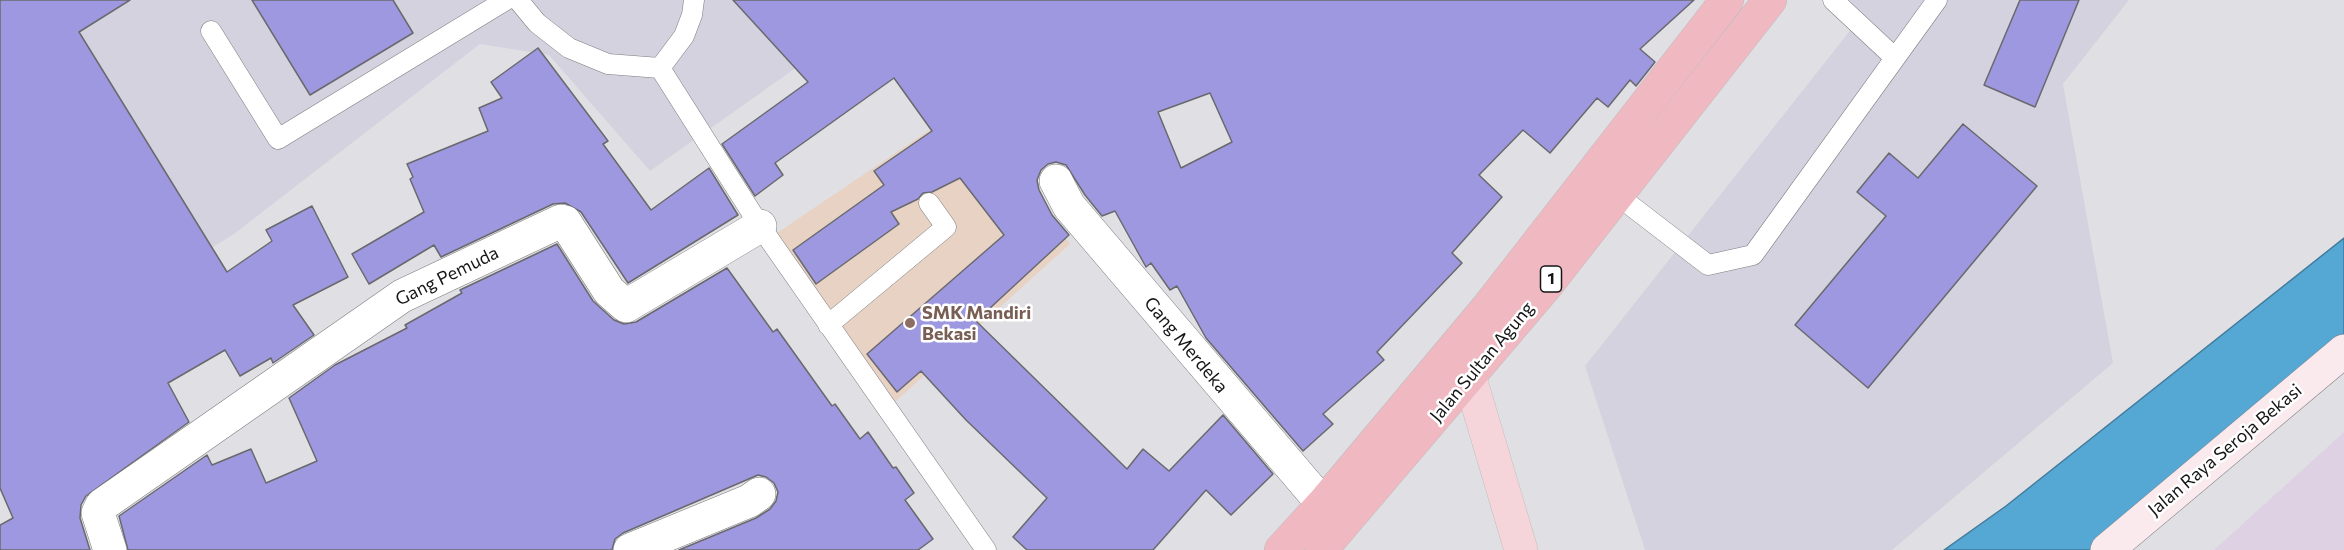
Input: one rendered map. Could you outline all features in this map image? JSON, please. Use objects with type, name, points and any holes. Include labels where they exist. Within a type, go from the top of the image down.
[{"type":"highway","name":"Jalan Sultan Agung","points":[[1281,550],[1323,504],[1489,306],[1727,0]]},
{"type":"highway","name":"Jalan Sultan Agung","points":[[1321,550],[1545,287],[1770,0]]},
{"type":"main road","points":[[1489,306],[1469,375],[1521,550]]},
{"type":"street","name":"Gang Merdeka","points":[[1056,181],[1069,206],[1323,504]]},
{"type":"street","name":"Gang Pemuda","points":[[110,550],[98,513],[102,505],[402,296],[561,221],[565,222],[609,291],[626,306],[760,226]]},
{"type":"street","name":"Jalan Raya Seroja Bekasi","points":[[2107,550],[2344,351]]},
{"type":"street","points":[[630,550],[749,501],[759,494]]},
{"type":"lane","points":[[211,31],[278,139],[506,0]]},
{"type":"lane","points":[[518,0],[537,23],[569,48],[608,64],[660,69]]},
{"type":"lane","points":[[660,69],[684,36],[692,15],[694,0]]},
{"type":"lane","points":[[1833,0],[1895,58]]},
{"type":"lane","points":[[1617,195],[1708,265],[1753,255],[1937,0]]},
{"type":"lane","points":[[660,69],[760,226],[986,550]]},
{"type":"lane","points":[[828,325],[946,227],[929,203]]},
{"type":"shaded area","points":[[0,0],[892,0],[650,171],[549,55],[480,44],[234,234],[0,379]]},
{"type":"shaded area","points":[[1850,0],[2129,0],[2063,84],[2113,363],[1892,550],[1645,550],[1585,366],[1860,18]]},
{"type":"shaded area","name":"SMK Mandiri Bekasi","points":[[971,102],[1070,244],[895,402],[774,235]]},
{"type":"shaded area","points":[[2344,432],[2344,550],[2214,550]]},
{"type":"water","points":[[2344,238],[2344,347],[2107,550],[1944,550],[2006,506]]},
{"type":"building","points":[[0,0],[130,0],[79,32],[227,272],[272,241],[266,230],[312,206],[348,277],[293,305],[314,335],[273,363],[271,358],[240,376],[225,350],[168,383],[189,422],[86,496],[81,505],[80,518],[90,550],[0,550],[0,525],[13,518],[0,488]]},
{"type":"building","points":[[252,0],[393,0],[413,33],[310,95]]},
{"type":"building","points":[[733,0],[1694,0],[1640,49],[1655,62],[1636,86],[1630,80],[1608,107],[1597,98],[1550,153],[1523,130],[1479,175],[1502,197],[1452,253],[1462,263],[1377,352],[1384,360],[1323,414],[1333,424],[1303,451],[1206,338],[1177,286],[1170,290],[1151,263],[1146,267],[1115,211],[1102,216],[1066,165],[1056,162],[1048,164],[1041,170],[1037,180],[1039,190],[1052,215],[1069,235],[976,321],[1127,469],[1143,449],[1169,471],[1223,415],[1273,474],[1231,515],[1206,490],[1153,550],[1027,550],[1013,537],[1047,498],[966,420],[921,371],[897,392],[867,354],[1004,235],[960,178],[932,192],[923,193],[918,199],[891,212],[899,224],[816,284],[793,250],[884,185],[874,171],[932,131],[894,78],[775,163],[783,175],[755,196],[722,144],[808,82]],"holes":[[[1210,93],[1232,142],[1181,168],[1158,112]]]},
{"type":"building","points":[[2020,0],[2079,0],[2035,107],[1984,85]]},
{"type":"building","points":[[538,48],[608,141],[603,144],[651,210],[709,168],[738,215],[628,283],[581,212],[565,203],[553,204],[441,257],[434,245],[369,284],[352,254],[424,212],[410,179],[413,177],[407,164],[488,131],[479,108],[502,98],[491,82]]},
{"type":"building","points":[[1963,124],[2037,186],[1868,388],[1795,325],[1886,216],[1857,192],[1889,153],[1918,178]]},
{"type":"building","points":[[557,244],[593,301],[614,320],[624,324],[636,322],[727,268],[773,332],[777,329],[832,406],[835,404],[860,439],[868,432],[893,468],[896,467],[914,493],[905,500],[933,539],[918,550],[679,550],[756,518],[770,509],[776,501],[778,492],[774,483],[758,475],[623,533],[615,539],[612,550],[128,550],[119,516],[207,455],[212,465],[251,449],[266,483],[317,461],[289,398],[335,365],[407,328],[405,325],[462,293],[460,290]]},
{"type":"place","name":"SMK Mandiri Bekasi","points":[[910,323]]}]
